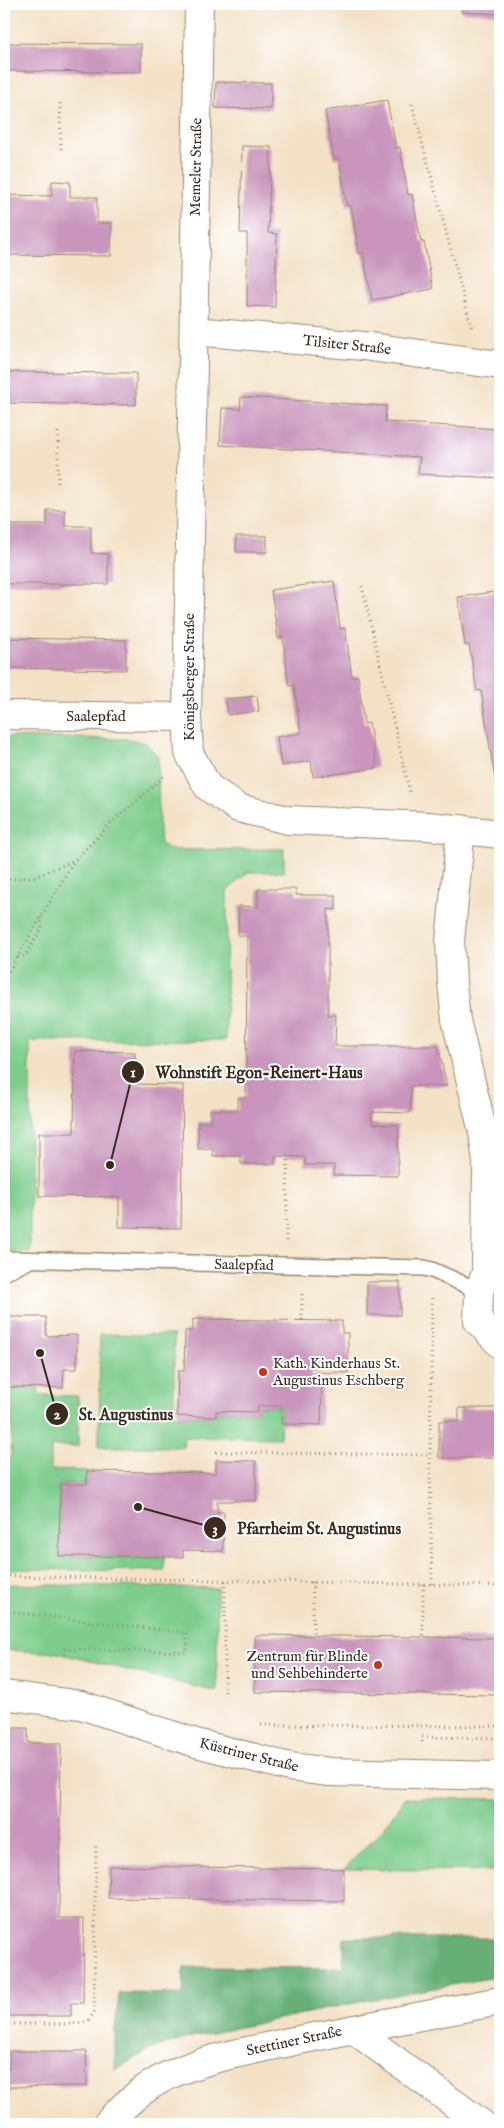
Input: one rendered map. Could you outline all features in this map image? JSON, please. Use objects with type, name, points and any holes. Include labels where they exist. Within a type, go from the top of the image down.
[{"type":"street","name":"Memeler Straße","points":[[194,331],[199,4]]},
{"type":"street","name":"Tilsiter Straße","points":[[194,331],[363,346],[490,363]]},
{"type":"street","name":"Königsberger Straße","points":[[194,331],[187,717],[189,753],[208,787],[238,808],[288,820],[418,825],[500,834]]},
{"type":"street","name":"Saalepfad","points":[[4,715],[187,717]]},
{"type":"street","points":[[461,829],[450,941],[452,983],[456,1020],[483,1132],[487,1162],[486,1273],[479,1291],[478,1320],[500,1344]]},
{"type":"street","name":"Küstriner Straße","points":[[4,1695],[81,1705],[196,1742],[290,1767],[366,1773],[500,1776]]},
{"type":"street","name":"Stettiner Straße","points":[[107,2124],[122,2106],[145,2089],[175,2072],[217,2058],[353,2029],[500,2001]]},
{"type":"street","points":[[353,2029],[482,2124]]},
{"type":"lane","name":"Saalepfad","points":[[4,1260],[410,1268],[432,1270],[479,1291]]},
{"type":"lane","points":[[4,1273],[33,1260]]},
{"type":"path","points":[[60,103],[62,152]]},
{"type":"path","points":[[412,104],[490,363]]},
{"type":"path","points":[[58,432],[58,485]]},
{"type":"path","points":[[362,586],[418,825]]},
{"type":"path","points":[[4,980],[74,861],[112,822],[153,788],[189,753]]},
{"type":"path","points":[[4,880],[37,876],[74,861]]},
{"type":"path","points":[[17,957],[25,956],[42,928],[41,917]]},
{"type":"path","points":[[286,1266],[288,1157]]},
{"type":"path","points":[[432,1270],[430,1454],[432,1584]]},
{"type":"path","points":[[216,1452],[430,1454]]},
{"type":"path","points":[[4,1576],[500,1586]]},
{"type":"path","points":[[224,1580],[224,1693]]},
{"type":"path","points":[[313,1582],[313,1636]]},
{"type":"path","points":[[422,1584],[422,1637]]},
{"type":"path","points":[[4,1611],[187,1633],[187,1652],[65,1649],[65,1659]]},
{"type":"path","points":[[257,1725],[500,1726]]},
{"type":"path","points":[[4,2024],[72,2024],[88,2021],[94,2013],[96,1845]]},
{"type":"green space","points":[[4,737],[129,739],[146,743],[158,757],[159,833],[161,843],[169,850],[284,849],[284,872],[248,872],[227,891],[226,1040],[30,1041],[30,1252],[4,1251]]},
{"type":"green space","points":[[100,1334],[174,1335],[174,1416],[216,1417],[216,1411],[257,1412],[258,1406],[281,1406],[280,1438],[184,1437],[183,1447],[99,1447]]},
{"type":"green space","points":[[13,1387],[38,1388],[39,1395],[78,1396],[78,1446],[51,1446],[51,1470],[87,1471],[87,1484],[60,1484],[59,1556],[164,1557],[164,1571],[4,1569],[4,1465],[11,1457]]},
{"type":"green space","points":[[4,1584],[217,1588],[217,1692],[58,1653],[4,1650]]},
{"type":"green space","points":[[405,1798],[500,1799],[500,1871],[344,1869],[383,1829]]},
{"type":"green space","points":[[344,1938],[500,1938],[500,1976],[364,2001],[188,2038],[147,2051],[115,2070],[115,2028],[119,1993],[183,1994],[184,1967],[343,1968]]},
{"type":"building","points":[[462,4],[500,4],[500,23],[498,23],[498,14],[461,12]]},
{"type":"building","points":[[4,43],[141,44],[141,72],[4,71]]},
{"type":"building","points":[[216,82],[271,83],[271,109],[215,108]]},
{"type":"building","points":[[387,100],[396,148],[400,147],[408,195],[412,194],[421,242],[424,242],[433,289],[372,300],[363,253],[359,253],[351,205],[347,206],[339,158],[334,159],[325,111]]},
{"type":"building","points":[[242,146],[271,147],[268,233],[277,234],[275,307],[247,306],[247,233],[240,233]]},
{"type":"building","points":[[52,181],[70,182],[70,197],[97,197],[97,223],[112,223],[111,256],[4,255],[4,195],[52,196]]},
{"type":"building","points":[[4,372],[136,373],[136,405],[4,403]]},
{"type":"building","points":[[241,397],[386,406],[385,422],[500,429],[500,478],[418,474],[420,457],[220,445],[222,408],[240,409]]},
{"type":"building","points":[[47,510],[65,510],[65,526],[91,526],[91,553],[108,554],[108,584],[4,584],[4,525],[47,525]]},
{"type":"building","points":[[236,536],[267,536],[267,552],[236,552]]},
{"type":"building","points":[[334,581],[340,629],[345,628],[352,677],[358,676],[364,724],[369,723],[377,768],[313,777],[311,761],[281,766],[277,737],[301,733],[294,685],[289,686],[283,637],[278,638],[271,590]]},
{"type":"building","points":[[500,591],[500,786],[496,786],[481,690],[477,691],[469,645],[465,645],[458,597]]},
{"type":"building","points":[[4,638],[126,640],[126,670],[4,668]]},
{"type":"building","points":[[257,696],[259,711],[228,715],[226,699]]},
{"type":"building","points":[[258,889],[296,889],[296,895],[336,895],[336,910],[328,909],[328,1015],[336,1015],[335,1046],[438,1046],[447,1086],[411,1086],[410,1113],[372,1112],[372,1124],[398,1125],[398,1176],[334,1175],[334,1165],[305,1165],[305,1157],[275,1156],[275,1164],[241,1164],[241,1156],[213,1156],[213,1149],[198,1149],[198,1122],[210,1122],[210,1110],[238,1110],[238,1098],[246,1098],[247,936],[238,936],[239,906],[258,907]]},
{"type":"building","points":[[499,923],[500,954],[497,954]]},
{"type":"building","points":[[75,1051],[135,1052],[134,1084],[183,1085],[181,1228],[119,1227],[119,1197],[39,1196],[39,1133],[74,1133]]},
{"type":"building","points":[[367,1282],[400,1282],[400,1315],[367,1315]]},
{"type":"building","points":[[10,1317],[46,1317],[46,1336],[77,1335],[77,1369],[64,1369],[63,1388],[4,1387],[4,1335],[10,1335]]},
{"type":"building","name":"Kath. Kinderhaus St. Augustinus Eschberg","points":[[193,1319],[342,1321],[342,1333],[348,1333],[348,1373],[312,1372],[312,1384],[322,1384],[321,1425],[281,1424],[281,1406],[258,1406],[257,1412],[216,1411],[216,1417],[177,1416],[178,1371],[184,1371],[185,1331],[193,1331]]},
{"type":"building","points":[[459,1408],[500,1408],[500,1458],[439,1458],[439,1421],[459,1421]]},
{"type":"building","points":[[216,1460],[256,1461],[256,1501],[217,1501],[217,1512],[224,1512],[223,1551],[183,1550],[183,1557],[59,1556],[60,1484],[87,1484],[87,1471],[216,1473]]},
{"type":"building","name":"Zentrum für Blinde und Sehbehinderte","points":[[255,1635],[500,1638],[500,1695],[255,1692]]},
{"type":"building","points":[[4,1728],[28,1728],[28,1743],[61,1743],[59,1918],[84,1918],[83,2003],[71,2003],[71,2016],[4,2016]]},
{"type":"building","points":[[109,1866],[344,1869],[344,1901],[108,1898]]},
{"type":"building","points":[[9,2051],[86,2051],[87,2086],[9,2087],[8,2124],[4,2124],[4,2069],[9,2069]]},
{"type":"place","name":"Wohnstift Egon-Reinert-Haus","points":[[110,1165]]},
{"type":"place","name":"St. Augustinus","points":[[40,1353]]},
{"type":"place","name":"Kath. Kinderhaus St. Augustinus Eschberg","points":[[263,1372]]},
{"type":"place","name":"Pfarrheim St. Augustinus","points":[[138,1507]]},
{"type":"place","name":"Zentrum für Blinde und Sehbehinderte","points":[[378,1665]]}]
